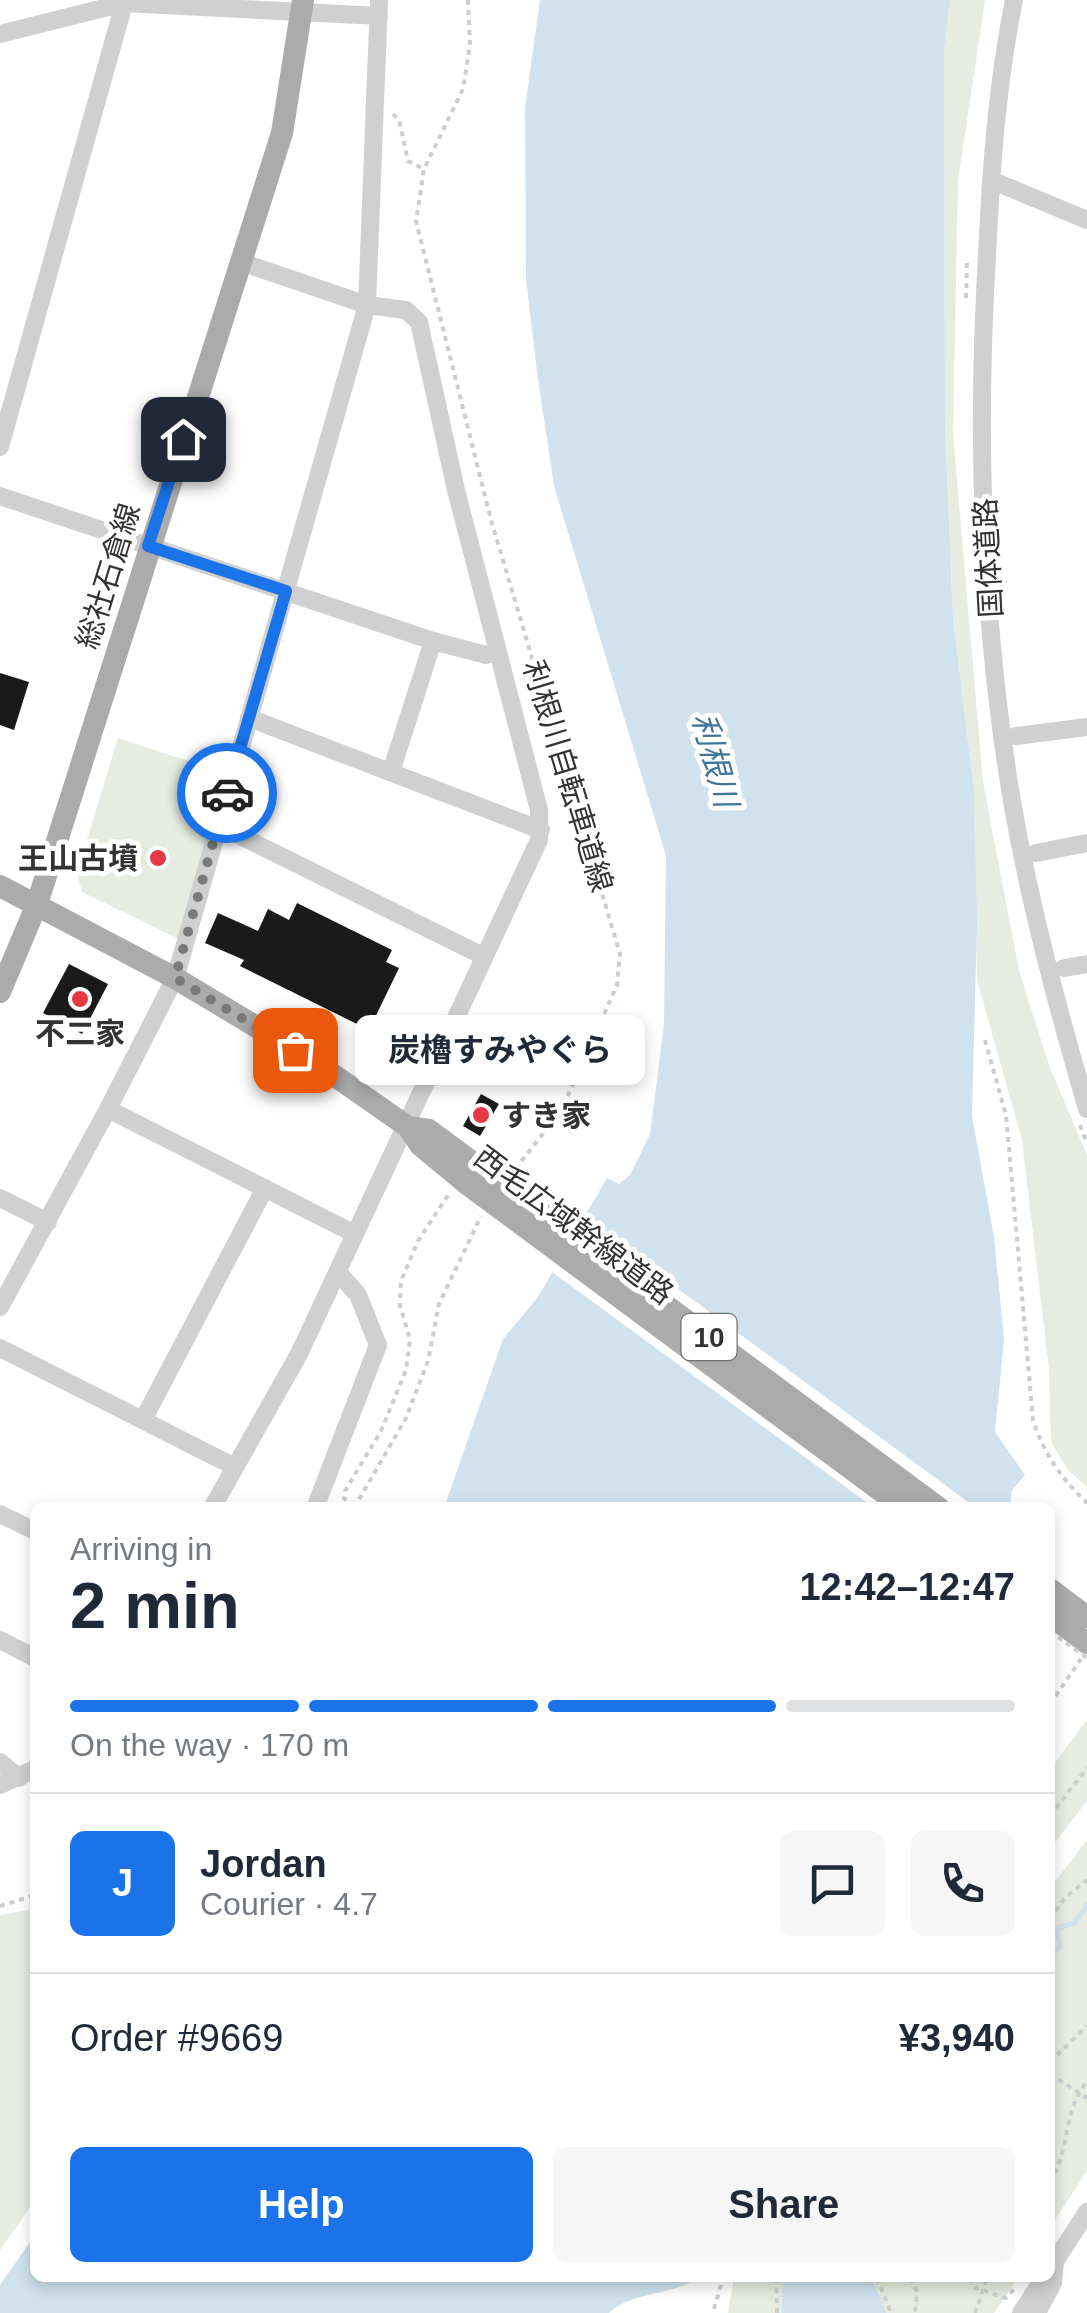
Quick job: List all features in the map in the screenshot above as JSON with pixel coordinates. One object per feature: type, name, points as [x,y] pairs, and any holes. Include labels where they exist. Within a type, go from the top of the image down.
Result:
[{"type":"main road","name":"総社石倉線","points":[[0,992],[37,904],[241,262],[291,98],[302,7]]},
{"type":"main road","name":"西毛広域幹線道路","points":[[0,886],[175,978],[315,1062],[406,1126],[429,1130],[465,1180],[896,1502]]},
{"type":"main road","name":"西毛広域幹線道路","points":[[465,1180],[930,1502]]},
{"type":"main road","points":[[1055,1594],[1087,1617]]},
{"type":"main road","points":[[1055,1619],[1087,1642]]},
{"type":"street","name":"国体道路","points":[[1014,0],[991,180],[979,385],[990,623],[1013,806],[1050,980],[1087,1108]]},
{"type":"street","points":[[0,447],[125,2]]},
{"type":"street","points":[[0,34],[125,2],[379,8],[367,305],[175,978],[0,1307]]},
{"type":"street","points":[[991,180],[1087,220]]},
{"type":"street","points":[[215,1502],[300,1354],[541,830],[419,322],[406,310],[367,305],[241,262]]},
{"type":"street","points":[[0,496],[434,641],[486,655],[497,651]]},
{"type":"street","points":[[391,772],[434,641]]},
{"type":"street","points":[[249,718],[541,830]]},
{"type":"street","points":[[1016,736],[1087,727]]},
{"type":"street","points":[[218,825],[483,956]]},
{"type":"street","points":[[1036,853],[1087,843]]},
{"type":"street","points":[[1064,968],[1087,964]]},
{"type":"street","points":[[108,1109],[353,1233]]},
{"type":"street","points":[[143,1420],[264,1188]]},
{"type":"street","points":[[0,1198],[48,1222]]},
{"type":"street","points":[[316,1502],[378,1345],[358,1295],[338,1272]]},
{"type":"street","points":[[0,1348],[235,1468]]},
{"type":"street","points":[[0,1514],[30,1529]]},
{"type":"street","points":[[0,1640],[30,1655]]},
{"type":"street","points":[[0,1762],[27,1774]]},
{"type":"street","points":[[0,1785],[27,1774]]},
{"type":"street","points":[[1055,2261],[1087,2212]]},
{"type":"street","points":[[1022,2313],[1042,2282]]},
{"type":"street","points":[[1037,2313],[1053,2282]]},
{"type":"path","name":"利根川自転車道線","points":[[468,0],[470,45],[463,90],[424,169],[416,206],[420,240],[491,520],[620,954],[617,985],[561,1111],[510,1175]]},
{"type":"path","points":[[375,110],[390,112],[399,120],[408,161],[424,169]]},
{"type":"path","points":[[985,1040],[1006,1115],[1033,1420],[1041,1446],[1064,1481],[1087,1503]]},
{"type":"path","points":[[349,1502],[344,1495],[381,1431],[409,1360],[401,1281],[418,1240],[465,1180]]},
{"type":"path","points":[[357,1502],[406,1418],[428,1361],[439,1304],[490,1204]]},
{"type":"path","points":[[1055,1634],[1087,1655],[1055,1697]]},
{"type":"path","points":[[1055,1810],[1087,1768]]},
{"type":"path","points":[[1055,1912],[1087,1880]]},
{"type":"path","points":[[0,1906],[30,1897]]},
{"type":"path","points":[[1055,2057],[1087,2026]]},
{"type":"path","points":[[1055,2077],[1087,2098]]},
{"type":"path","points":[[1055,2173],[1064,2156],[1068,2116],[1087,2082]]},
{"type":"path","points":[[714,2309],[722,2282]]},
{"type":"path","points":[[776,2282],[777,2313]]},
{"type":"path","points":[[878,2282],[891,2313]]},
{"type":"path","points":[[913,2282],[917,2292],[915,2313]]},
{"type":"path","points":[[972,2282],[976,2288],[1006,2298],[1013,2287]]},
{"type":"path","points":[[975,2313],[986,2282]]},
{"type":"shaded area","points":[[950,0],[985,0],[958,181],[953,433],[983,782],[1019,971],[1050,1068],[1087,1155],[1087,1487],[1068,1470],[1051,1442],[1049,1370],[1022,1140],[977,980],[974,791],[953,618],[945,424],[944,50]]},
{"type":"shaded area","points":[[118,738],[225,773],[179,939],[82,892],[77,873]]},
{"type":"shaded area","points":[[1087,1720],[1087,1801],[1055,1843],[1055,1762]]},
{"type":"shaded area","points":[[1087,1840],[1087,2171],[1055,2219],[1055,1882]]},
{"type":"shaded area","points":[[30,1910],[30,2207],[0,2250],[0,1915]]},
{"type":"shaded area","points":[[733,2282],[1015,2282],[994,2313],[728,2313]]},
{"type":"water","name":"利根川","points":[[540,0],[950,0],[944,50],[945,424],[953,618],[974,791],[977,923],[972,1116],[994,1237],[1004,1339],[995,1432],[1025,1475],[1012,1490],[1011,1502],[446,1502],[503,1339],[538,1297],[607,1178],[619,1184],[630,1175],[650,1134],[664,1024],[666,856],[554,486],[526,279],[525,108]]},
{"type":"water","points":[[30,2242],[30,2282],[691,2282],[628,2301],[609,2313],[0,2313],[0,2285]]},
{"type":"water","points":[[783,2282],[873,2282],[887,2313],[782,2313]]},
{"type":"pier","points":[[579,1216],[968,1502],[866,1502],[548,1269]]},
{"type":"building","points":[[0,673],[29,682],[14,730],[0,725]]},
{"type":"building","points":[[297,903],[392,950],[386,962],[399,968],[369,1030],[240,966],[244,960],[205,943],[218,913],[258,931],[268,909],[289,920]]},
{"type":"building","points":[[69,964],[108,984],[82,1034],[43,1013]]},
{"type":"building","name":"すき家","points":[[481,1094],[499,1104],[480,1136],[463,1126]]},
{"type":"waterway","points":[[1055,1951],[1060,1947],[1057,1928],[1075,1923],[1087,1905]]},
{"type":"way so far","points":[[227,793],[175,978],[295,1050]]},
{"type":"place","name":"王山古墳","points":[[158,858]]},
{"type":"place","name":"不二家","points":[[80,999]]},
{"type":"place","name":"炭櫓すみやぐら","points":[[295,1050]]},
{"type":"place","name":"すき家","points":[[481,1115]]},
{"type":"route","points":[[183,439],[148,546],[286,591],[227,793]]}]
